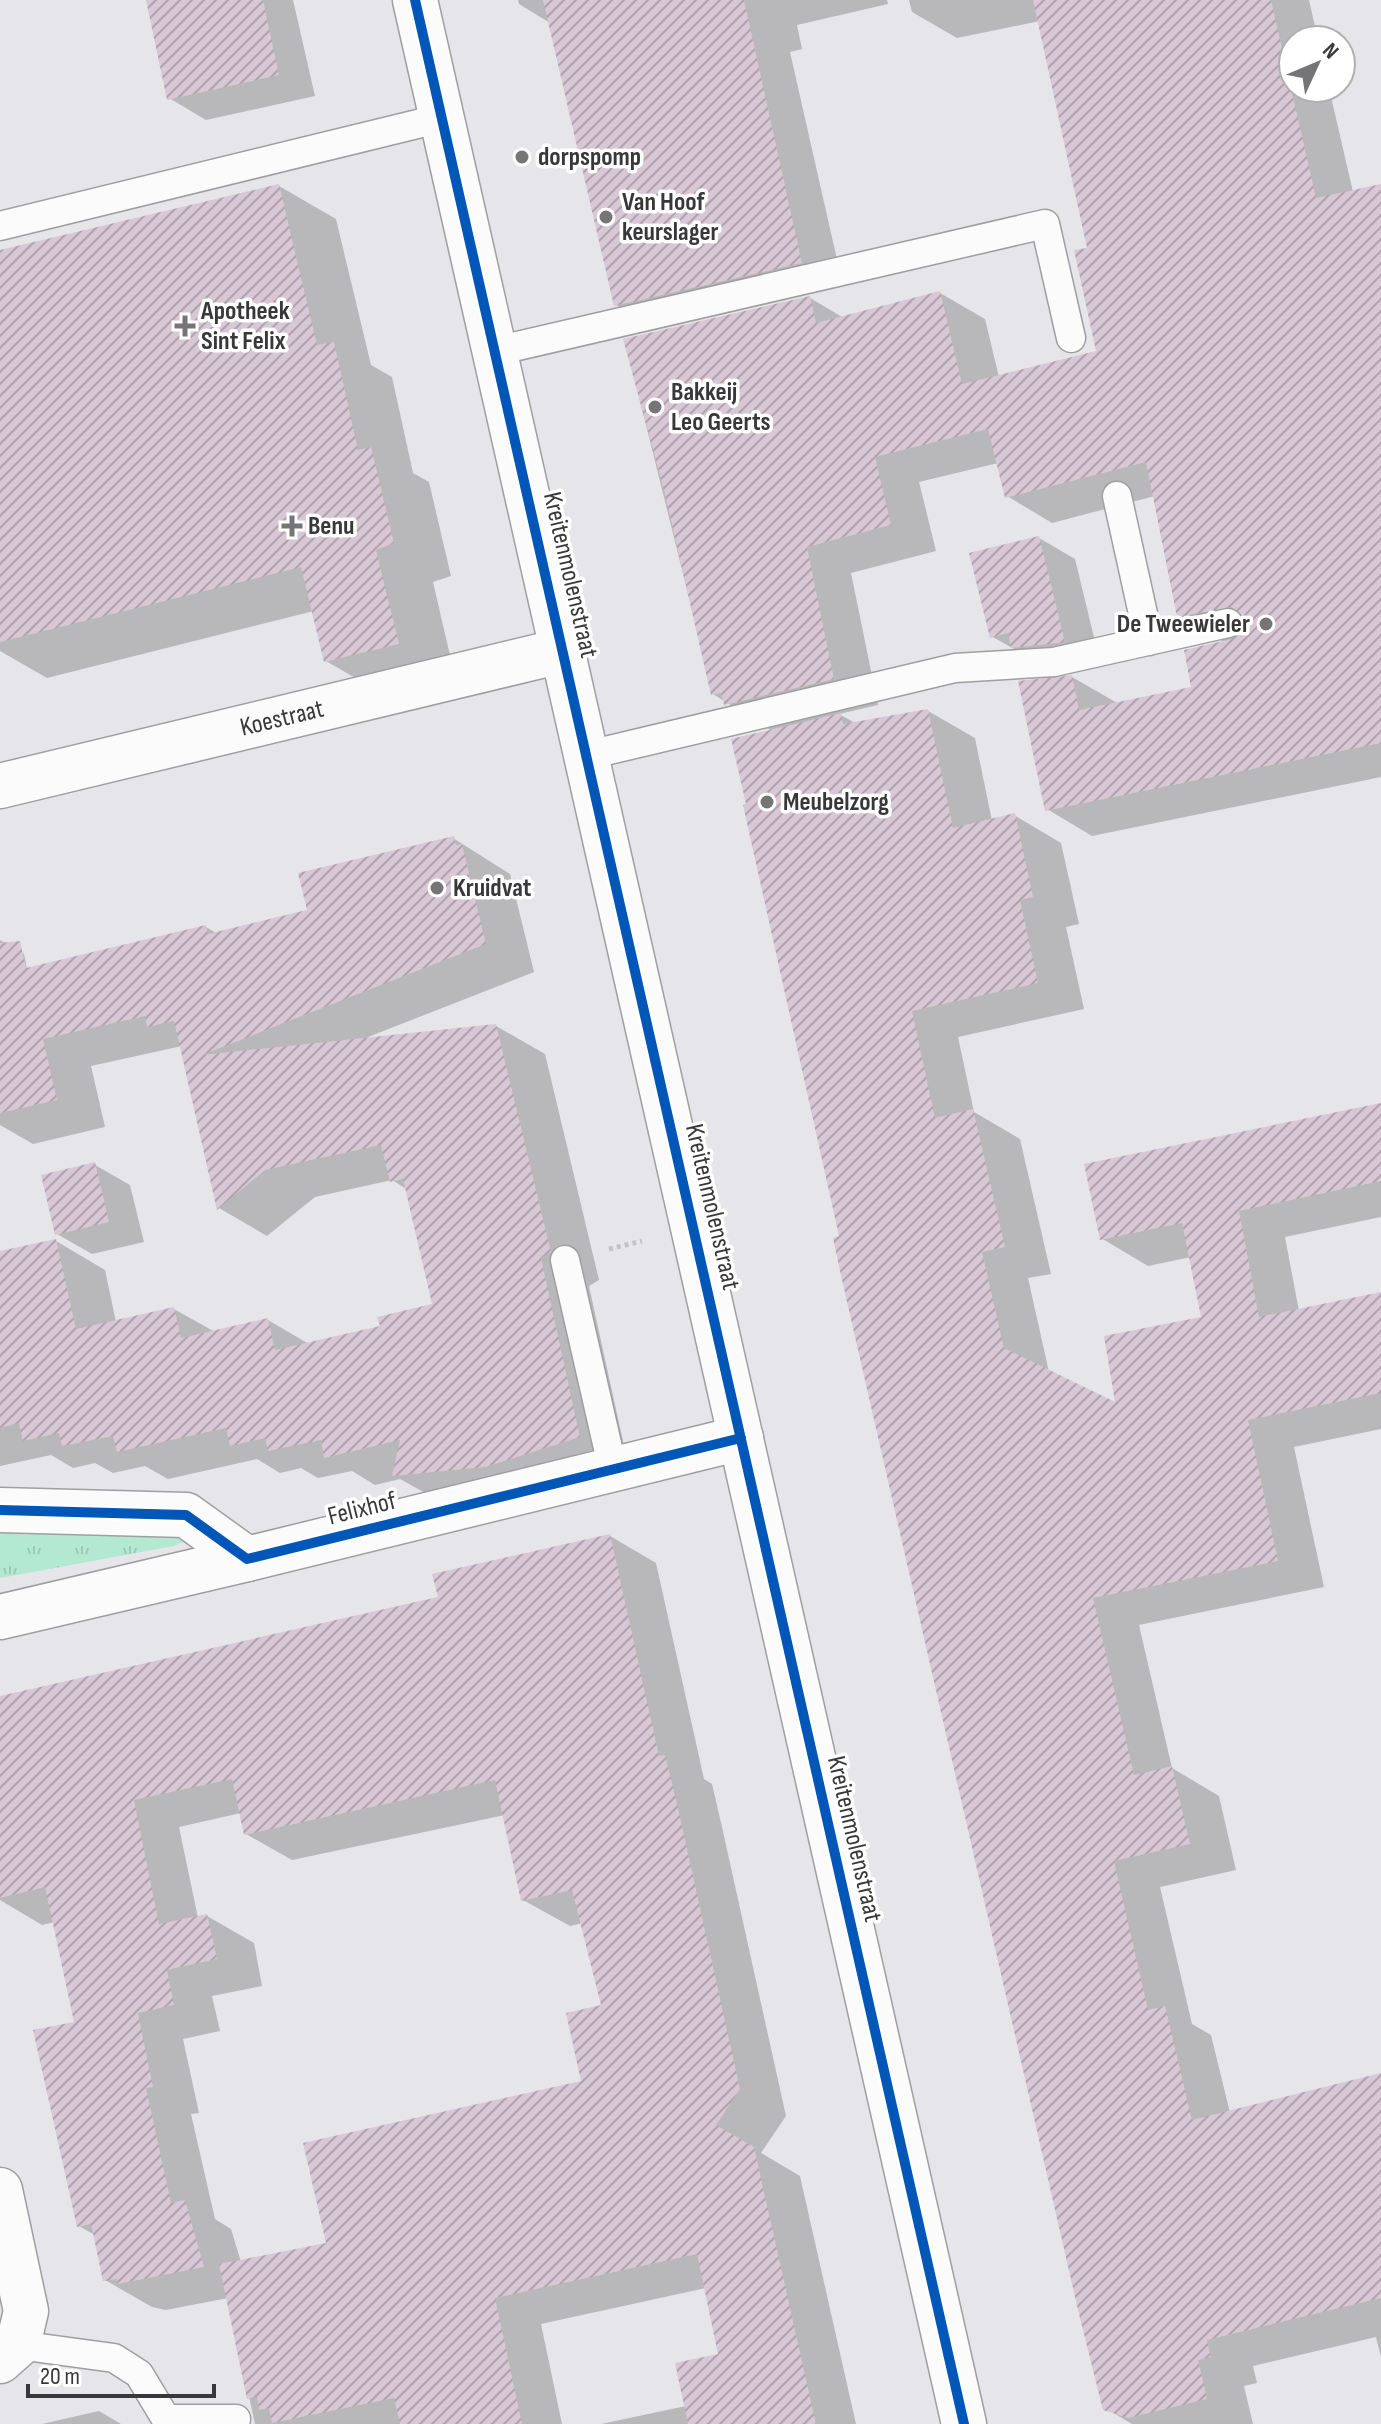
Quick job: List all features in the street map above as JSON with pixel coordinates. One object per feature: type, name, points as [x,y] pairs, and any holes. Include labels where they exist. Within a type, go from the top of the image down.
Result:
[{"type":"street","name":"Kreitenmolenstraat","points":[[415,0],[565,650],[964,2424]]},
{"type":"street","name":"Koestraat","points":[[0,786],[565,650]]},
{"type":"street","name":"Felixhof","points":[[0,1617],[741,1438]]},
{"type":"street","points":[[0,1510],[186,1515],[247,1559]]},
{"type":"street","points":[[0,2190],[26,2311],[9,2353]]},
{"type":"lane","points":[[0,226],[442,118]]},
{"type":"lane","points":[[496,351],[1045,224],[1071,338]]},
{"type":"lane","points":[[1117,496],[1149,641]]},
{"type":"lane","points":[[588,755],[955,668],[1054,662],[1228,623]]},
{"type":"lane","points":[[565,1260],[613,1470]]},
{"type":"lane","points":[[9,2353],[114,2358],[139,2374],[166,2419],[236,2419]]},
{"type":"path","points":[[565,1260],[694,1228]]},
{"type":"green space","points":[[171,1532],[189,1539],[174,1546],[0,1578],[0,1533]]},
{"type":"building","points":[[146,0],[263,0],[279,75],[167,100]]},
{"type":"building","points":[[543,0],[744,0],[802,263],[614,306]]},
{"type":"building","points":[[1033,0],[1271,0],[1277,26],[1277,104],[1295,104],[1316,198],[1381,184],[1381,743],[1045,811],[1018,681],[1072,675],[1079,710],[1191,687],[1184,650],[1232,639],[1244,629],[1245,620],[1232,607],[1177,617],[1146,462],[1005,498],[988,429],[875,457],[891,525],[807,547],[834,679],[724,705],[721,693],[711,695],[665,494],[623,339],[810,296],[816,323],[940,291],[962,384],[1096,351],[1074,250],[1087,248]]},
{"type":"building","points":[[279,184],[317,345],[334,342],[358,450],[371,447],[394,543],[376,550],[399,644],[324,662],[301,567],[0,642],[0,250]]},
{"type":"building","points":[[1039,536],[1065,642],[1011,648],[1008,633],[990,638],[969,553]]},
{"type":"building","points":[[928,709],[953,828],[1015,813],[1033,897],[1020,900],[1038,983],[912,1011],[935,1118],[973,1109],[1005,1247],[982,1252],[1004,1348],[1115,1402],[1104,1336],[1201,1317],[1182,1223],[1100,1240],[1084,1164],[1381,1103],[1381,1181],[1239,1211],[1259,1317],[1381,1292],[1381,1393],[1248,1420],[1278,1561],[1093,1598],[1134,1775],[1172,1766],[1190,1844],[1114,1861],[1148,2010],[1165,2006],[1192,2120],[1381,2073],[1381,2298],[1207,2340],[1211,2357],[1198,2360],[1207,2399],[1128,2418],[1103,2410],[1078,2310],[842,1280],[833,1238],[839,1236],[731,739],[841,713],[843,724]]},
{"type":"building","points":[[454,836],[456,845],[462,844],[486,944],[202,1055],[496,1024],[551,1252],[541,1258],[580,1437],[486,1467],[392,1476],[400,1440],[324,1458],[321,1440],[268,1451],[265,1438],[230,1446],[226,1428],[117,1452],[113,1436],[62,1446],[59,1433],[23,1441],[19,1423],[0,1428],[0,1251],[56,1239],[76,1329],[174,1307],[181,1338],[268,1318],[275,1350],[380,1326],[377,1317],[432,1304],[403,1179],[390,1182],[381,1145],[265,1170],[217,1210],[174,1021],[147,1027],[145,1016],[43,1039],[57,1100],[0,1113],[0,943],[20,941],[26,968],[206,925],[208,934],[307,910],[298,873]]},
{"type":"building","points":[[95,1162],[109,1222],[55,1235],[41,1175]]},
{"type":"building","points":[[610,1534],[659,1756],[665,1755],[676,1799],[740,2089],[716,2125],[754,2147],[816,2424],[688,2424],[675,2363],[718,2354],[697,2254],[495,2298],[522,2424],[400,2424],[394,2398],[272,2423],[269,2408],[259,2410],[257,2397],[247,2399],[219,2264],[326,2243],[303,2143],[581,2081],[566,2013],[601,2005],[572,1890],[521,1901],[495,1780],[244,1835],[232,1779],[134,1800],[159,1924],[207,1914],[217,1959],[167,1970],[174,2005],[138,2013],[153,2087],[146,2088],[171,2203],[185,2200],[204,2267],[118,2284],[117,2279],[103,2281],[91,2224],[77,2227],[33,2030],[74,2022],[45,1887],[0,1898],[0,1696],[438,1597],[432,1574]]},
{"type":"cycle path","points":[[415,0],[964,2424]]},
{"type":"cycle path","points":[[0,1510],[186,1515],[247,1559],[741,1438]]},
{"type":"place","name":"dorpspomp","points":[[522,157]]},
{"type":"place","name":"Van Hoof keurslager","points":[[606,217]]},
{"type":"place","name":"Apotheek Sint Felix","points":[[185,326]]},
{"type":"place","name":"Bakkeij Leo Geerts","points":[[655,407]]},
{"type":"place","name":"Benu","points":[[292,526]]},
{"type":"place","name":"De Tweewieler","points":[[1266,624]]},
{"type":"place","name":"Meubelzorg","points":[[767,802]]},
{"type":"place","name":"Kruidvat","points":[[437,888]]}]
